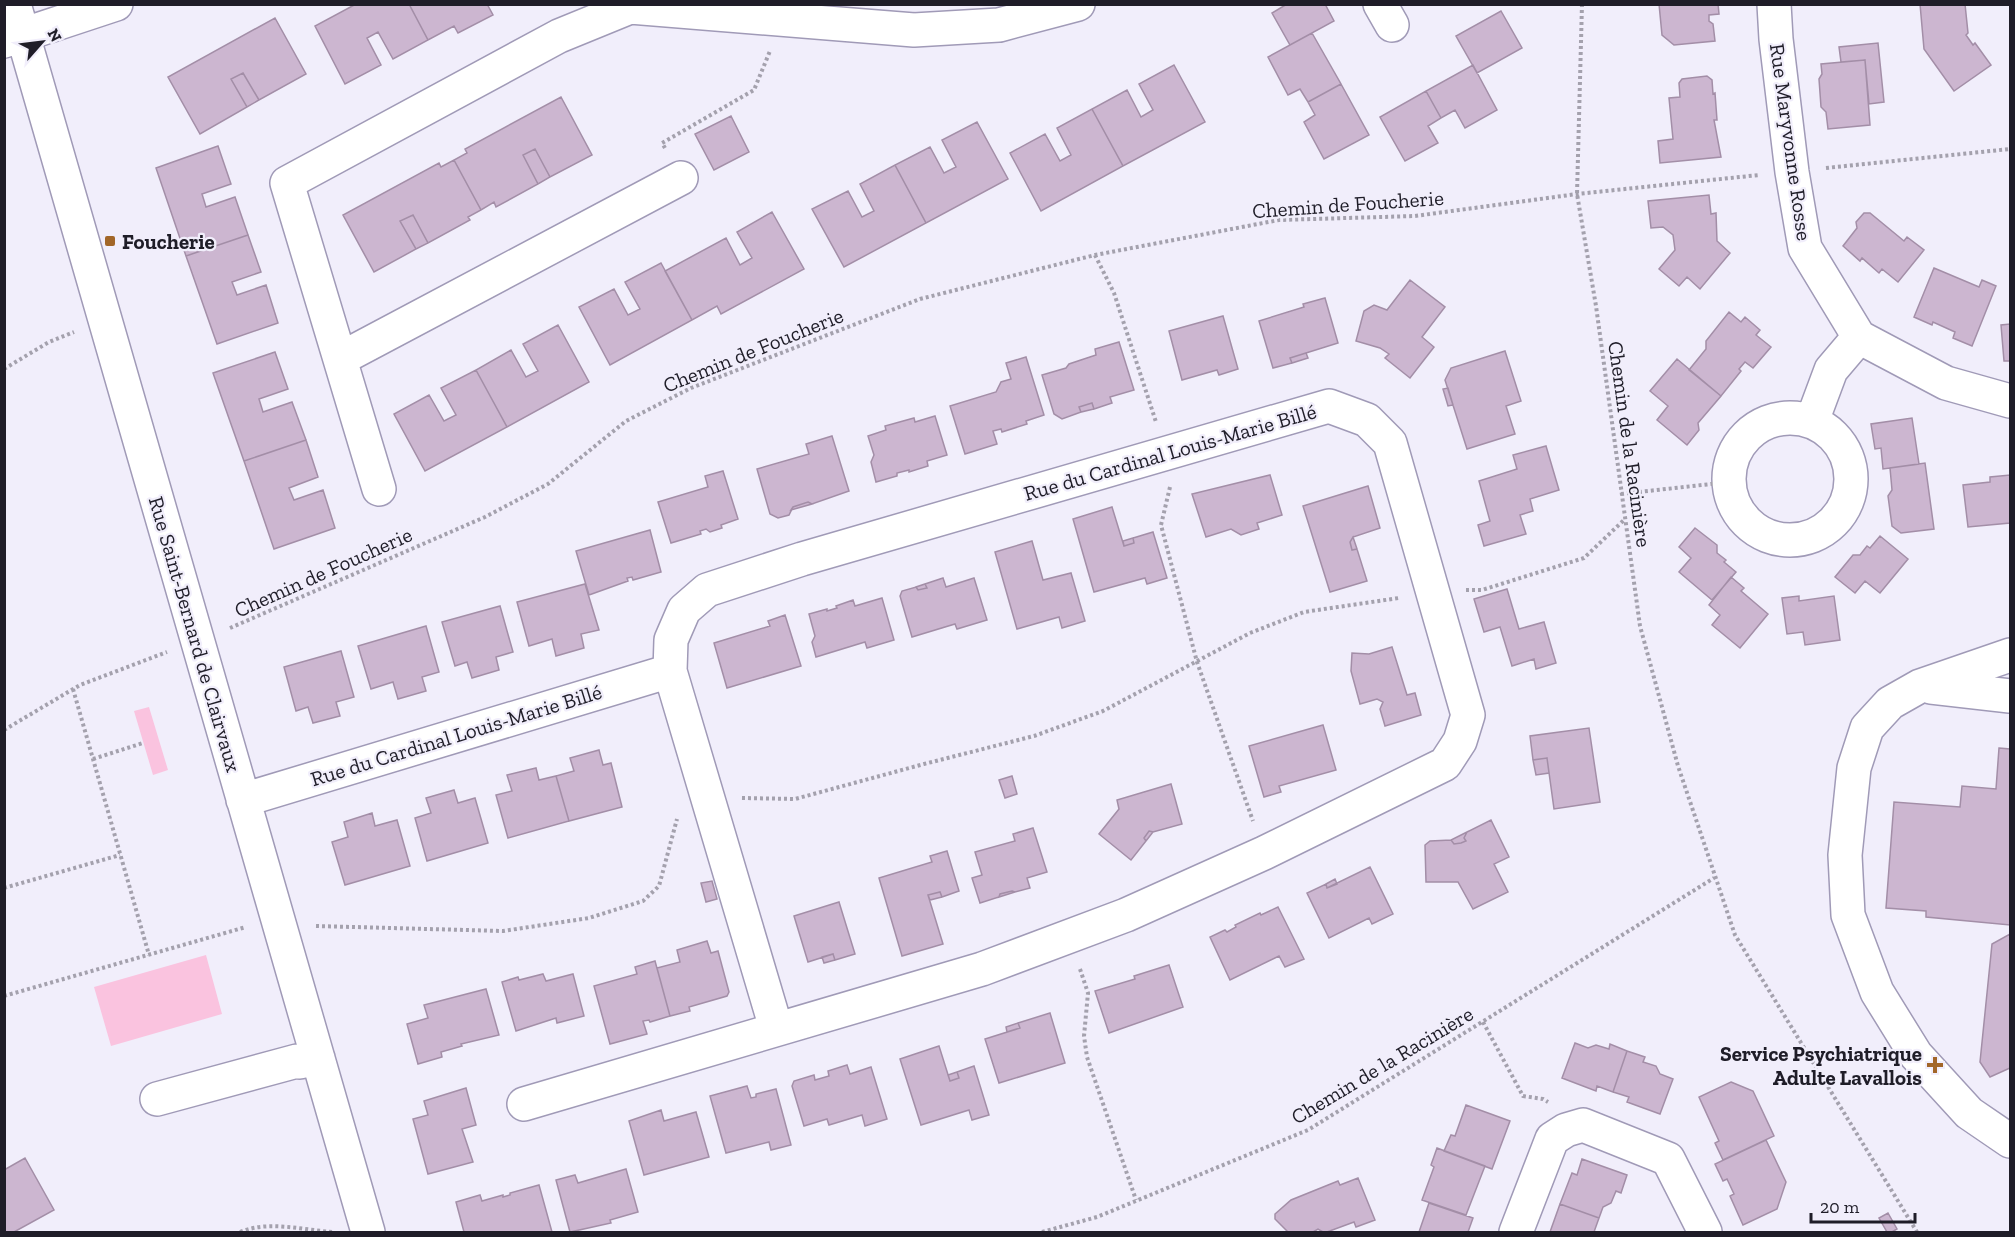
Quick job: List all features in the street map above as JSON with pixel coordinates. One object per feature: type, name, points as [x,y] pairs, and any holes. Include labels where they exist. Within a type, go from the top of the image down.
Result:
[{"type":"street","name":"Rue Saint-Bernard de Clairvaux","points":[[14,4],[14,39],[197,640],[368,1233]]},
{"type":"street","points":[[14,39],[116,4]]},
{"type":"street","points":[[379,489],[287,183],[608,9],[630,7],[914,30],[999,25],[1078,4]]},
{"type":"street","name":"Rue Maryvonne Rosse","points":[[1774,4],[1792,172],[1805,248],[1859,337]]},
{"type":"street","points":[[340,360],[681,178]]},
{"type":"street","points":[[1812,421],[1831,370],[1859,337],[1946,383],[2010,401]]},
{"type":"street","name":"Rue du Cardinal Louis-Marie Billé","points":[[524,1104],[982,969],[1126,915],[1264,853],[1445,764],[1461,741],[1468,715],[1390,443],[1367,420],[1329,406],[802,559],[707,590],[684,610],[671,640],[670,671],[776,1028]]},
{"type":"street","points":[[1791,417],[1812,421],[1829,430],[1842,446],[1850,464],[1852,484],[1847,503],[1836,520],[1821,533],[1802,540],[1782,540],[1763,534],[1747,523],[1735,507],[1729,482],[1729,466],[1737,447],[1751,430],[1770,420],[1791,417]]},
{"type":"street","points":[[2010,655],[1920,686],[1890,704],[1867,728],[1854,768],[1845,855],[1848,915],[1877,992],[1916,1055],[1969,1113],[2010,1141]]},
{"type":"street","name":"Rue du Cardinal Louis-Marie Billé","points":[[243,800],[670,671]]},
{"type":"street","points":[[1920,686],[2010,696]]},
{"type":"street","points":[[157,1099],[297,1061],[318,1058]]},
{"type":"street","points":[[1516,1233],[1552,1139],[1566,1130],[1583,1125],[1668,1159],[1705,1233]]},
{"type":"path","name":"Chemin de la Racinière","points":[[1582,4],[1577,194],[1596,306],[1640,626],[1678,766],[1735,935],[1917,1233]]},
{"type":"path","points":[[681,178],[662,143],[754,90],[782,19]]},
{"type":"path","name":"Chemin de Foucherie","points":[[4,730],[73,689],[241,624],[484,518],[548,484],[626,422],[691,388],[920,299],[1095,255],[1279,220],[1416,216],[1577,194]]},
{"type":"path","points":[[1095,255],[1114,293],[1166,452],[1172,477],[1161,525],[1197,662],[1264,853]]},
{"type":"path","points":[[4,369],[49,342],[76,331]]},
{"type":"path","points":[[1621,494],[1729,482]]},
{"type":"path","points":[[738,797],[795,799],[1034,736],[1103,711],[1250,633],[1304,612],[1368,604],[1432,592],[1482,590],[1584,558],[1625,519]]},
{"type":"path","points":[[73,689],[149,955]]},
{"type":"path","points":[[93,759],[143,743]]},
{"type":"path","points":[[313,926],[503,931],[589,918],[643,901],[659,885],[678,815]]},
{"type":"path","points":[[4,888],[120,855]]},
{"type":"path","name":"Chemin de la Racinière","points":[[1042,1233],[1097,1217],[1308,1130],[1714,878]]},
{"type":"path","points":[[4,996],[247,927]]},
{"type":"path","points":[[1078,961],[1088,993],[1084,1036],[1087,1057],[1136,1200]]},
{"type":"path","points":[[1483,1022],[1523,1095],[1543,1099],[1583,1125]]},
{"type":"path","points":[[240,1233],[258,1226],[278,1226],[334,1233]]},
{"type":"shaded area","points":[[149,707],[168,770],[153,775],[134,711]]},
{"type":"shaded area","points":[[206,955],[222,1014],[111,1046],[94,987]]},
{"type":"building","points":[[356,4],[409,4],[428,40],[393,59],[378,32],[367,38],[381,65],[345,84],[315,26]]},
{"type":"building","points":[[409,4],[487,4],[493,15],[458,33],[454,26],[428,40]]},
{"type":"building","points":[[1287,4],[1325,4],[1334,21],[1290,45],[1272,13]]},
{"type":"building","points":[[1659,4],[1718,4],[1719,14],[1709,15],[1709,21],[1713,24],[1715,41],[1674,45],[1662,35]]},
{"type":"building","points":[[1920,4],[1965,4],[1968,33],[1966,35],[1991,65],[1954,91],[1924,49]]},
{"type":"building","points":[[1501,11],[1522,48],[1477,73],[1456,36]]},
{"type":"building","points":[[275,18],[306,74],[259,100],[243,73],[231,79],[247,107],[200,134],[168,77]]},
{"type":"building","points":[[1312,33],[1341,84],[1308,102],[1300,89],[1288,95],[1268,57]]},
{"type":"building","points":[[1878,43],[1884,102],[1869,104],[1865,60],[1841,62],[1839,47]]},
{"type":"building","points":[[1865,60],[1870,125],[1828,129],[1826,112],[1821,107],[1819,79],[1822,74],[1821,64]]},
{"type":"building","points":[[1174,65],[1205,122],[1123,166],[1092,109],[1127,90],[1141,117],[1153,110],[1139,84]]},
{"type":"building","points":[[1473,65],[1497,110],[1465,128],[1455,110],[1441,118],[1426,91]]},
{"type":"building","points":[[243,73],[259,100],[247,107],[231,79]]},
{"type":"building","points":[[1707,76],[1712,80],[1713,94],[1715,93],[1717,120],[1714,120],[1721,157],[1660,163],[1658,141],[1673,139],[1669,98],[1680,97],[1679,83],[1682,79]]},
{"type":"building","points":[[1341,84],[1369,135],[1324,159],[1304,122],[1315,115],[1308,102]]},
{"type":"building","points":[[1426,91],[1441,118],[1428,126],[1438,143],[1405,161],[1380,117]]},
{"type":"building","points":[[561,97],[592,155],[550,177],[535,149],[523,155],[538,184],[496,207],[494,202],[481,210],[454,160],[467,153],[465,149]]},
{"type":"building","points":[[1092,109],[1123,166],[1041,211],[1010,153],[1045,134],[1060,161],[1071,155],[1057,128]]},
{"type":"building","points":[[731,116],[749,152],[714,170],[695,134]]},
{"type":"building","points":[[977,122],[1008,179],[926,223],[895,165],[930,147],[944,173],[956,167],[942,140]]},
{"type":"building","points":[[218,146],[231,184],[202,194],[206,207],[235,197],[248,235],[186,256],[156,168]]},
{"type":"building","points":[[535,149],[550,177],[538,184],[523,155]]},
{"type":"building","points":[[454,160],[481,210],[468,217],[470,220],[428,243],[413,215],[400,221],[416,249],[374,272],[343,215],[439,163],[441,167]]},
{"type":"building","points":[[895,165],[926,223],[844,267],[812,209],[848,191],[862,217],[874,211],[860,184]]},
{"type":"building","points":[[1709,195],[1711,214],[1716,213],[1717,241],[1730,253],[1700,289],[1687,277],[1679,286],[1659,269],[1675,250],[1673,235],[1663,227],[1651,228],[1648,201]]},
{"type":"building","points":[[772,212],[804,269],[721,314],[717,306],[692,320],[665,271],[726,238],[740,265],[752,258],[737,232]]},
{"type":"building","points":[[1864,213],[1870,213],[1904,241],[1907,237],[1924,250],[1898,282],[1882,269],[1879,273],[1862,258],[1860,261],[1843,246],[1857,228],[1856,222]]},
{"type":"building","points":[[413,215],[428,243],[416,249],[400,221]]},
{"type":"building","points":[[248,235],[261,272],[232,282],[237,295],[266,285],[278,323],[217,344],[186,256]]},
{"type":"building","points":[[661,263],[692,320],[610,365],[579,307],[614,289],[628,315],[640,309],[625,282]]},
{"type":"building","points":[[1934,268],[1979,287],[1982,280],[1996,286],[1972,346],[1953,338],[1955,332],[1933,322],[1932,325],[1914,317]]},
{"type":"building","points":[[1410,280],[1445,307],[1422,337],[1434,347],[1410,378],[1385,358],[1389,354],[1380,348],[1356,341],[1364,311],[1374,305],[1387,310]]},
{"type":"building","points":[[1325,298],[1338,343],[1290,358],[1292,363],[1273,368],[1259,321]]},
{"type":"building","points":[[1729,312],[1741,322],[1745,317],[1760,330],[1756,335],[1771,347],[1753,368],[1745,362],[1739,369],[1741,371],[1721,396],[1689,370],[1706,349],[1706,341]]},
{"type":"building","points":[[1223,316],[1238,369],[1219,375],[1217,370],[1182,380],[1169,331]]},
{"type":"building","points":[[2010,324],[2010,361],[2004,361],[2001,325]]},
{"type":"building","points":[[558,325],[589,382],[507,427],[476,370],[511,350],[526,377],[538,371],[523,344]]},
{"type":"building","points":[[1119,342],[1134,390],[1110,397],[1112,403],[1094,409],[1092,403],[1079,407],[1081,412],[1062,419],[1054,414],[1042,375],[1096,355],[1095,349]]},
{"type":"building","points":[[1505,351],[1521,401],[1506,406],[1515,434],[1467,449],[1445,380],[1451,368]]},
{"type":"building","points":[[275,352],[288,389],[259,399],[263,412],[292,402],[306,440],[244,461],[213,373]]},
{"type":"building","points":[[1306,353],[1308,358],[1292,363],[1290,358]]},
{"type":"building","points":[[1026,357],[1044,415],[1026,421],[1027,424],[1002,432],[1001,429],[993,431],[997,444],[965,454],[950,406],[996,392],[1001,382],[1011,379],[1006,363]]},
{"type":"building","points":[[1677,359],[1721,396],[1698,423],[1699,430],[1687,445],[1657,420],[1668,406],[1650,391]]},
{"type":"building","points":[[476,370],[507,427],[425,471],[394,414],[429,395],[444,421],[456,415],[441,388]]},
{"type":"building","points":[[1448,388],[1453,405],[1448,406],[1443,389]]},
{"type":"building","points":[[1092,403],[1094,409],[1081,412],[1079,407]]},
{"type":"building","points":[[935,416],[947,455],[927,461],[928,466],[897,473],[897,476],[876,482],[871,462],[874,455],[868,436],[886,430],[885,426],[914,418],[915,422]]},
{"type":"building","points":[[1912,418],[1919,464],[1883,469],[1881,448],[1875,449],[1871,424]]},
{"type":"building","points":[[832,436],[849,491],[812,504],[808,502],[793,507],[789,515],[778,518],[770,514],[757,469],[809,454],[806,444]]},
{"type":"building","points":[[306,440],[318,477],[289,488],[294,500],[323,490],[335,528],[274,549],[244,461]]},
{"type":"building","points":[[1546,446],[1559,490],[1530,499],[1533,511],[1520,515],[1526,534],[1484,546],[1478,525],[1490,521],[1479,481],[1517,469],[1513,455]]},
{"type":"building","points":[[1925,463],[1934,529],[1901,533],[1892,526],[1888,496],[1892,490],[1890,468]]},
{"type":"building","points":[[723,471],[738,519],[721,525],[722,528],[710,532],[706,529],[700,531],[701,534],[671,543],[658,502],[708,487],[705,476]]},
{"type":"building","points":[[1270,475],[1282,515],[1257,523],[1259,529],[1241,535],[1231,529],[1206,537],[1192,494]]},
{"type":"building","points":[[2010,475],[2010,523],[1968,527],[1963,485],[1990,482],[1990,477]]},
{"type":"building","points":[[1368,486],[1380,528],[1353,537],[1350,542],[1352,550],[1357,549],[1367,581],[1330,592],[1303,506]]},
{"type":"building","points":[[808,502],[812,504],[791,510],[793,507]]},
{"type":"building","points":[[1112,507],[1124,546],[1134,543],[1133,538],[1153,532],[1167,578],[1147,584],[1145,578],[1094,592],[1073,519]]},
{"type":"building","points":[[1695,528],[1717,545],[1717,553],[1736,572],[1712,600],[1679,572],[1691,558],[1679,547]]},
{"type":"building","points":[[650,530],[661,572],[633,580],[632,577],[627,578],[628,581],[589,595],[576,551]]},
{"type":"building","points":[[1880,536],[1908,559],[1880,593],[1865,581],[1855,593],[1835,577],[1853,555],[1860,555],[1867,546],[1870,548]]},
{"type":"building","points":[[1353,537],[1357,549],[1352,550],[1350,542]]},
{"type":"building","points":[[1133,538],[1134,543],[1124,546],[1123,541]]},
{"type":"building","points":[[1032,541],[1043,580],[1071,573],[1085,621],[1062,628],[1059,617],[1017,629],[995,552]]},
{"type":"building","points":[[1731,577],[1744,588],[1741,591],[1768,614],[1740,648],[1712,625],[1720,615],[1709,605]]},
{"type":"building","points":[[943,578],[946,587],[974,578],[987,620],[957,629],[955,624],[912,637],[900,596],[902,591],[916,587],[918,590],[927,588],[925,584]]},
{"type":"building","points":[[585,584],[599,630],[581,634],[584,648],[556,656],[552,639],[529,646],[517,602]]},
{"type":"building","points":[[925,584],[927,588],[918,590],[916,587]]},
{"type":"building","points":[[1507,589],[1519,629],[1544,622],[1556,663],[1536,669],[1534,659],[1512,666],[1500,627],[1484,632],[1474,599]]},
{"type":"building","points":[[1799,596],[1799,601],[1834,596],[1840,640],[1805,645],[1803,632],[1787,634],[1782,598]]},
{"type":"building","points":[[882,598],[894,640],[867,648],[865,642],[816,657],[812,642],[815,636],[809,614],[837,608],[836,606],[853,600],[855,606]]},
{"type":"building","points":[[500,606],[513,652],[496,657],[499,670],[472,678],[467,662],[455,666],[442,622]]},
{"type":"building","points":[[785,615],[801,666],[727,688],[714,643],[770,626],[768,621]]},
{"type":"building","points":[[426,626],[439,672],[422,677],[426,691],[398,699],[393,682],[371,689],[358,646]]},
{"type":"building","points":[[1392,647],[1407,695],[1415,693],[1421,715],[1385,726],[1380,709],[1383,702],[1377,699],[1360,704],[1351,671],[1352,653],[1369,654]]},
{"type":"building","points":[[341,651],[354,697],[336,702],[340,716],[313,723],[308,707],[296,711],[284,667]]},
{"type":"building","points":[[1323,725],[1336,770],[1279,786],[1281,792],[1264,797],[1249,746]]},
{"type":"building","points":[[1589,728],[1600,802],[1554,809],[1547,758],[1533,760],[1530,736]]},
{"type":"building","points":[[1999,748],[2010,749],[2010,925],[1926,917],[1926,911],[1886,908],[1894,802],[1960,807],[1962,786],[1996,789]]},
{"type":"building","points":[[599,750],[603,765],[611,763],[622,807],[569,821],[556,776],[574,771],[570,758]]},
{"type":"building","points":[[1547,758],[1549,773],[1536,775],[1533,760]]},
{"type":"building","points":[[536,768],[539,780],[556,776],[569,821],[508,838],[496,795],[512,791],[507,775]]},
{"type":"building","points":[[1012,776],[1017,794],[1005,798],[999,780]]},
{"type":"building","points":[[1171,784],[1182,824],[1153,832],[1149,831],[1144,838],[1146,841],[1131,860],[1099,834],[1119,809],[1117,800]]},
{"type":"building","points":[[454,790],[458,803],[475,798],[488,843],[427,861],[415,818],[431,813],[426,798]]},
{"type":"building","points":[[372,813],[375,826],[397,820],[410,866],[345,885],[332,842],[348,837],[344,822]]},
{"type":"building","points":[[1491,820],[1509,857],[1494,864],[1508,892],[1473,909],[1458,882],[1426,882],[1425,845],[1430,841],[1451,840],[1454,844],[1461,843],[1466,841],[1464,838],[1467,832]]},
{"type":"building","points":[[1033,828],[1047,872],[1027,878],[1030,888],[1000,894],[999,897],[980,903],[972,878],[982,875],[975,852],[1015,841],[1013,834]]},
{"type":"building","points":[[1149,831],[1153,832],[1146,841],[1144,838]]},
{"type":"building","points":[[1467,832],[1464,838],[1466,841],[1454,844],[1451,840]]},
{"type":"building","points":[[947,851],[959,891],[942,897],[940,892],[928,895],[943,944],[902,956],[879,878],[932,862],[930,856]]},
{"type":"building","points":[[1370,867],[1393,914],[1372,924],[1369,918],[1329,938],[1307,893],[1326,884],[1327,888]]},
{"type":"building","points":[[1335,879],[1337,884],[1327,888],[1326,884]]},
{"type":"building","points":[[712,881],[717,899],[706,902],[701,883]]},
{"type":"building","points":[[940,892],[942,897],[930,900],[928,895]]},
{"type":"building","points":[[1015,892],[999,897],[1000,894]]},
{"type":"building","points":[[839,902],[855,954],[835,960],[833,954],[808,962],[794,916]]},
{"type":"building","points":[[1278,907],[1304,959],[1285,967],[1279,956],[1230,980],[1210,937],[1225,930],[1227,932],[1236,927],[1235,925]]},
{"type":"building","points":[[2010,934],[2010,1068],[1990,1077],[1980,1062],[1992,944]]},
{"type":"building","points":[[707,941],[711,953],[718,951],[729,992],[727,996],[689,1007],[690,1011],[670,1016],[657,968],[680,962],[677,950]]},
{"type":"building","points":[[833,954],[835,960],[824,963],[822,957]]},
{"type":"building","points":[[655,961],[670,1016],[650,1022],[649,1020],[643,1021],[647,1034],[610,1044],[594,986],[637,974],[635,967]]},
{"type":"building","points":[[1169,965],[1183,1007],[1109,1033],[1095,991],[1135,979],[1134,976]]},
{"type":"building","points":[[543,974],[546,981],[573,974],[584,1016],[557,1023],[556,1018],[516,1031],[502,982],[518,977],[519,980]]},
{"type":"building","points":[[486,989],[499,1035],[461,1044],[462,1046],[441,1052],[442,1057],[418,1064],[407,1024],[428,1018],[424,1005]]},
{"type":"building","points":[[1050,1013],[1065,1063],[999,1083],[985,1039],[1020,1028],[1018,1023]]},
{"type":"building","points":[[1018,1023],[1020,1028],[1007,1032],[1006,1027]]},
{"type":"building","points":[[1575,1043],[1588,1048],[1596,1045],[1609,1049],[1610,1044],[1627,1051],[1613,1092],[1597,1086],[1596,1091],[1562,1078]]},
{"type":"building","points":[[939,1046],[950,1081],[959,1078],[957,1072],[974,1066],[989,1115],[972,1120],[969,1110],[921,1125],[900,1059]]},
{"type":"building","points":[[1627,1051],[1645,1057],[1643,1062],[1656,1066],[1660,1074],[1673,1079],[1660,1114],[1627,1102],[1629,1097],[1613,1092]]},
{"type":"building","points":[[847,1065],[850,1074],[871,1067],[887,1119],[865,1126],[862,1115],[829,1125],[827,1119],[804,1126],[792,1086],[794,1081],[814,1075],[815,1080],[829,1076],[828,1071]]},
{"type":"building","points":[[957,1072],[959,1078],[950,1081],[948,1075]]},
{"type":"building","points":[[1731,1082],[1753,1091],[1774,1136],[1723,1160],[1715,1143],[1719,1141],[1699,1097]]},
{"type":"building","points":[[747,1086],[751,1098],[756,1097],[756,1094],[776,1089],[791,1145],[771,1150],[769,1142],[726,1153],[710,1096]]},
{"type":"building","points":[[466,1088],[476,1125],[462,1129],[473,1162],[428,1174],[413,1119],[428,1115],[424,1101]]},
{"type":"building","points":[[1466,1105],[1510,1121],[1492,1169],[1444,1151],[1451,1135],[1455,1136]]},
{"type":"building","points":[[661,1110],[664,1121],[696,1112],[709,1157],[644,1175],[629,1121]]},
{"type":"building","points":[[1766,1140],[1786,1182],[1777,1209],[1743,1225],[1730,1196],[1734,1194],[1727,1179],[1723,1181],[1715,1164]]},
{"type":"building","points":[[1437,1148],[1485,1166],[1466,1215],[1422,1200],[1434,1167],[1431,1165]]},
{"type":"building","points":[[25,1158],[54,1210],[14,1232],[4,1232],[4,1170]]},
{"type":"building","points":[[1582,1159],[1627,1175],[1621,1193],[1616,1191],[1611,1203],[1603,1207],[1599,1218],[1560,1204],[1572,1173],[1577,1175]]},
{"type":"building","points":[[626,1169],[638,1212],[610,1220],[611,1223],[570,1232],[556,1180],[575,1175],[578,1183]]},
{"type":"building","points":[[1358,1178],[1375,1220],[1356,1227],[1354,1222],[1327,1232],[1318,1229],[1313,1232],[1288,1232],[1275,1219],[1275,1214],[1291,1200],[1338,1181],[1340,1185]]},
{"type":"building","points":[[539,1185],[552,1232],[464,1232],[456,1202],[480,1195],[482,1201],[503,1195],[503,1197]]},
{"type":"building","points":[[1429,1203],[1473,1218],[1468,1232],[1419,1232]]},
{"type":"building","points":[[1560,1204],[1599,1218],[1594,1232],[1550,1232]]},
{"type":"building","points":[[1888,1213],[1897,1229],[1892,1232],[1887,1232],[1879,1218]]},
{"type":"place","name":"Foucherie","points":[[110,241]]},
{"type":"place","name":"Service Psychiatrique Adulte Lavallois","points":[[1935,1065]]}]
